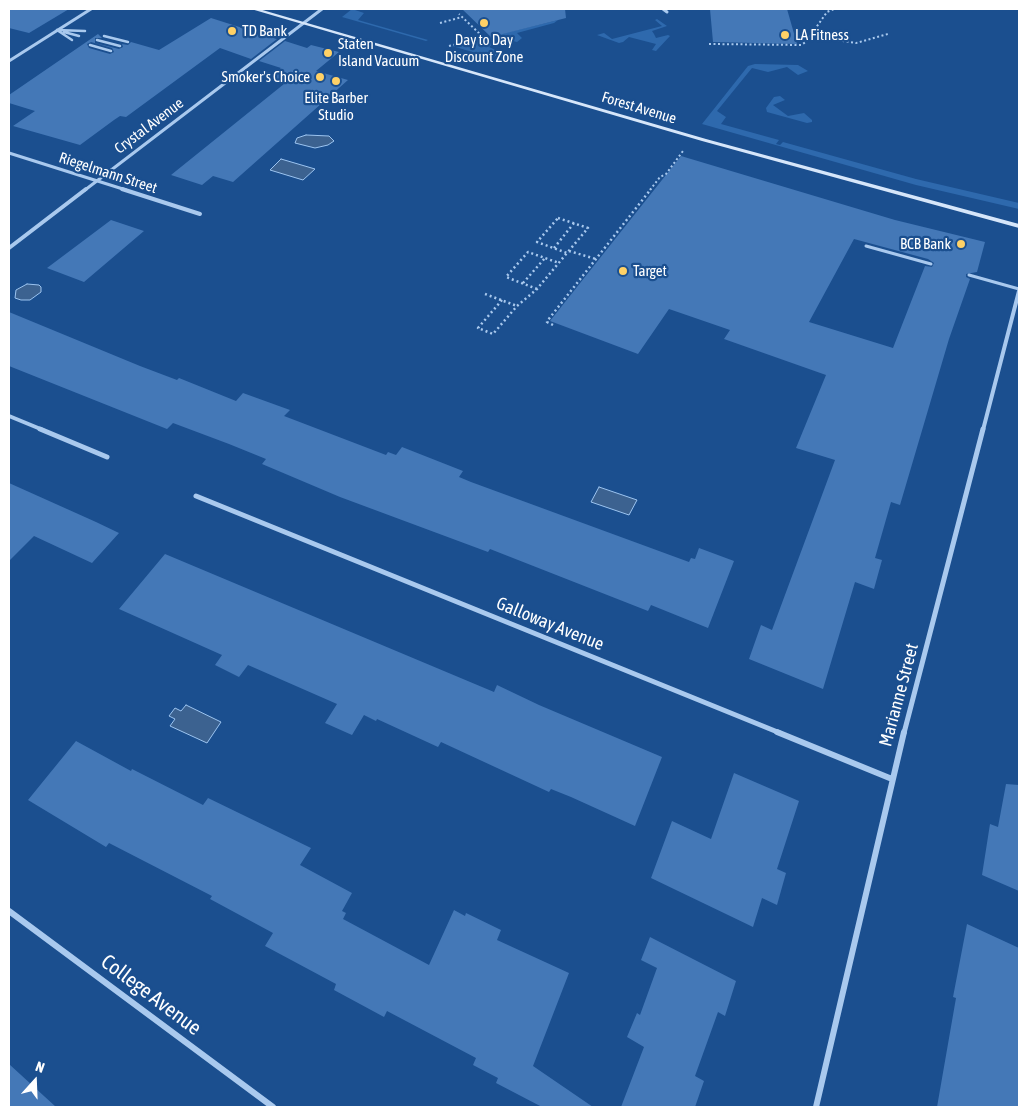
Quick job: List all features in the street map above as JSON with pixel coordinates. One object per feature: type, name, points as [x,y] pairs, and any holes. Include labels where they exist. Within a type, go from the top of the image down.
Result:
[{"type":"main road","name":"Forest Avenue","points":[[254,9],[723,146],[1019,226]]},
{"type":"street","points":[[9,61],[91,9]]},
{"type":"street","name":"Crystal Avenue","points":[[9,248],[95,180],[322,9]]},
{"type":"street","points":[[663,9],[667,12]]},
{"type":"street","name":"Riegelmann Street","points":[[9,153],[200,214]]},
{"type":"street","name":"Marianne Street","points":[[816,1107],[892,778],[1019,290]]},
{"type":"street","points":[[9,416],[107,457]]},
{"type":"street","name":"Galloway Avenue","points":[[196,496],[892,778]]},
{"type":"street","name":"College Avenue","points":[[9,911],[273,1107]]},
{"type":"lane","points":[[57,30],[85,31]]},
{"type":"lane","points":[[57,30],[78,36]]},
{"type":"lane","points":[[57,30],[72,40]]},
{"type":"lane","points":[[104,36],[128,42]]},
{"type":"lane","points":[[97,40],[120,46]]},
{"type":"lane","points":[[90,45],[111,51]]},
{"type":"lane","points":[[866,246],[931,264]]},
{"type":"lane","points":[[969,275],[1019,290]]},
{"type":"path","points":[[709,44],[799,46],[805,44],[827,12],[834,9]]},
{"type":"path","points":[[448,47],[483,37],[459,14]]},
{"type":"path","points":[[440,23],[463,17]]},
{"type":"path","points":[[811,36],[856,43],[888,34]]},
{"type":"path","points":[[553,325],[547,322],[548,320],[684,150]]},
{"type":"path","points":[[502,300],[478,328],[493,334],[517,306],[537,289],[559,263],[568,252],[588,228],[558,218],[537,242],[554,248],[568,252],[596,259]]},
{"type":"path","points":[[554,248],[574,224]]},
{"type":"path","points":[[537,289],[506,277],[528,252],[559,263]]},
{"type":"path","points":[[523,283],[545,258]]},
{"type":"path","points":[[485,294],[517,306]]},
{"type":"shaded area","points":[[352,9],[364,13],[358,20],[428,40],[342,17]]},
{"type":"shaded area","points":[[657,19],[667,26],[652,31],[656,38],[670,36],[656,51],[652,50],[656,44],[629,37],[619,43],[597,35],[604,33],[612,39],[662,26],[655,20]]},
{"type":"shaded area","points":[[558,20],[554,23],[517,33],[522,38],[517,42],[501,38],[489,47],[500,52],[493,58],[452,46]]},
{"type":"shaded area","points":[[755,64],[798,65],[808,71],[798,75],[787,67],[768,72],[752,68],[717,111],[726,117],[721,124],[779,140],[776,144],[780,145],[783,142],[916,179],[1019,203],[1019,209],[916,185],[702,124],[748,66]]},
{"type":"shaded area","points":[[780,96],[785,100],[773,105],[788,116],[804,113],[812,122],[807,123],[767,112],[766,108],[774,97]]},
{"type":"shaded area","points":[[306,135],[329,136],[334,141],[328,145],[315,148],[295,143],[297,138]]},
{"type":"shaded area","points":[[281,159],[315,169],[303,180],[270,170]]},
{"type":"shaded area","points":[[27,284],[39,285],[41,292],[30,300],[15,298],[16,290]]},
{"type":"shaded area","points":[[599,487],[637,500],[629,515],[591,502]]},
{"type":"shaded area","points":[[186,705],[221,722],[207,743],[170,726],[175,719],[169,716],[175,708],[181,711]]},
{"type":"building","points":[[9,9],[69,9],[29,33],[9,28]]},
{"type":"building","points":[[462,9],[565,9],[566,18],[491,37]]},
{"type":"building","points":[[710,9],[787,9],[797,44],[713,42]]},
{"type":"building","points":[[211,18],[277,39],[251,59],[220,48],[126,117],[120,116],[80,145],[13,126],[35,111],[9,103],[9,95],[98,34],[102,38],[95,38],[95,43],[119,49],[123,47],[122,44],[128,45],[131,42],[159,50]],"holes":[[[91,42],[112,48],[114,52],[110,54],[89,48],[87,44]]]},
{"type":"building","points":[[285,41],[307,48],[311,45],[339,52],[316,71],[348,80],[233,182],[213,176],[202,185],[171,175],[284,84],[268,79],[281,68],[259,61]]},
{"type":"building","points":[[681,156],[895,220],[985,242],[977,272],[966,274],[966,277],[970,279],[949,339],[900,505],[891,502],[875,558],[882,560],[874,589],[855,582],[823,689],[749,659],[761,625],[772,630],[835,460],[796,448],[826,375],[724,339],[730,330],[669,309],[638,354],[550,321]],"holes":[[[854,239],[928,259],[934,263],[932,267],[925,266],[893,348],[809,322]]]},
{"type":"building","points":[[111,220],[144,231],[84,282],[47,268]]},
{"type":"building","points":[[9,312],[140,366],[177,380],[179,378],[236,401],[243,393],[290,410],[284,416],[386,455],[388,452],[396,455],[402,447],[463,471],[459,477],[471,482],[689,562],[691,558],[695,559],[699,548],[734,561],[708,628],[651,605],[648,611],[490,549],[488,552],[340,497],[262,464],[266,459],[229,444],[173,423],[167,429],[9,366]]},
{"type":"building","points":[[9,483],[119,533],[92,563],[34,536],[9,561]]},
{"type":"building","points":[[165,554],[494,692],[497,685],[539,705],[662,757],[635,826],[551,789],[549,792],[441,742],[438,747],[377,719],[376,721],[364,715],[352,735],[325,723],[337,704],[248,665],[239,677],[215,665],[222,655],[119,609]]},
{"type":"building","points":[[76,741],[131,771],[132,769],[203,805],[208,798],[311,848],[300,865],[352,893],[342,911],[346,913],[343,919],[429,965],[454,910],[465,916],[466,913],[501,930],[497,940],[569,973],[533,1066],[593,1107],[542,1107],[496,1083],[498,1078],[473,1065],[476,1058],[387,1011],[384,1017],[334,990],[336,984],[265,946],[273,933],[210,899],[212,896],[109,843],[106,847],[28,800]]},
{"type":"building","points":[[734,773],[799,801],[777,869],[786,873],[777,905],[762,898],[753,927],[651,878],[672,821],[711,839]]},
{"type":"building","points":[[1006,784],[1019,785],[1019,891],[982,875],[990,824],[998,827]]},
{"type":"building","points":[[967,924],[1019,948],[1019,1107],[937,1107],[956,998],[953,997]]},
{"type":"building","points":[[650,937],[736,981],[725,1016],[718,1012],[695,1076],[704,1081],[695,1107],[621,1107],[644,1047],[627,1037],[637,1013],[640,1015],[657,968],[641,960]]},
{"type":"building","points":[[9,1064],[56,1107],[9,1107]]},
{"type":"place","name":"Day to Day Discount Zone","points":[[484,23]]},
{"type":"place","name":"TD Bank","points":[[232,31]]},
{"type":"place","name":"LA Fitness","points":[[785,35]]},
{"type":"place","name":"Staten Island Vacuum","points":[[328,53]]},
{"type":"place","name":"Smoker's Choice","points":[[320,77]]},
{"type":"place","name":"Elite Barber Studio","points":[[336,81]]},
{"type":"place","name":"BCB Bank","points":[[961,244]]},
{"type":"place","name":"Target","points":[[623,271]]}]
